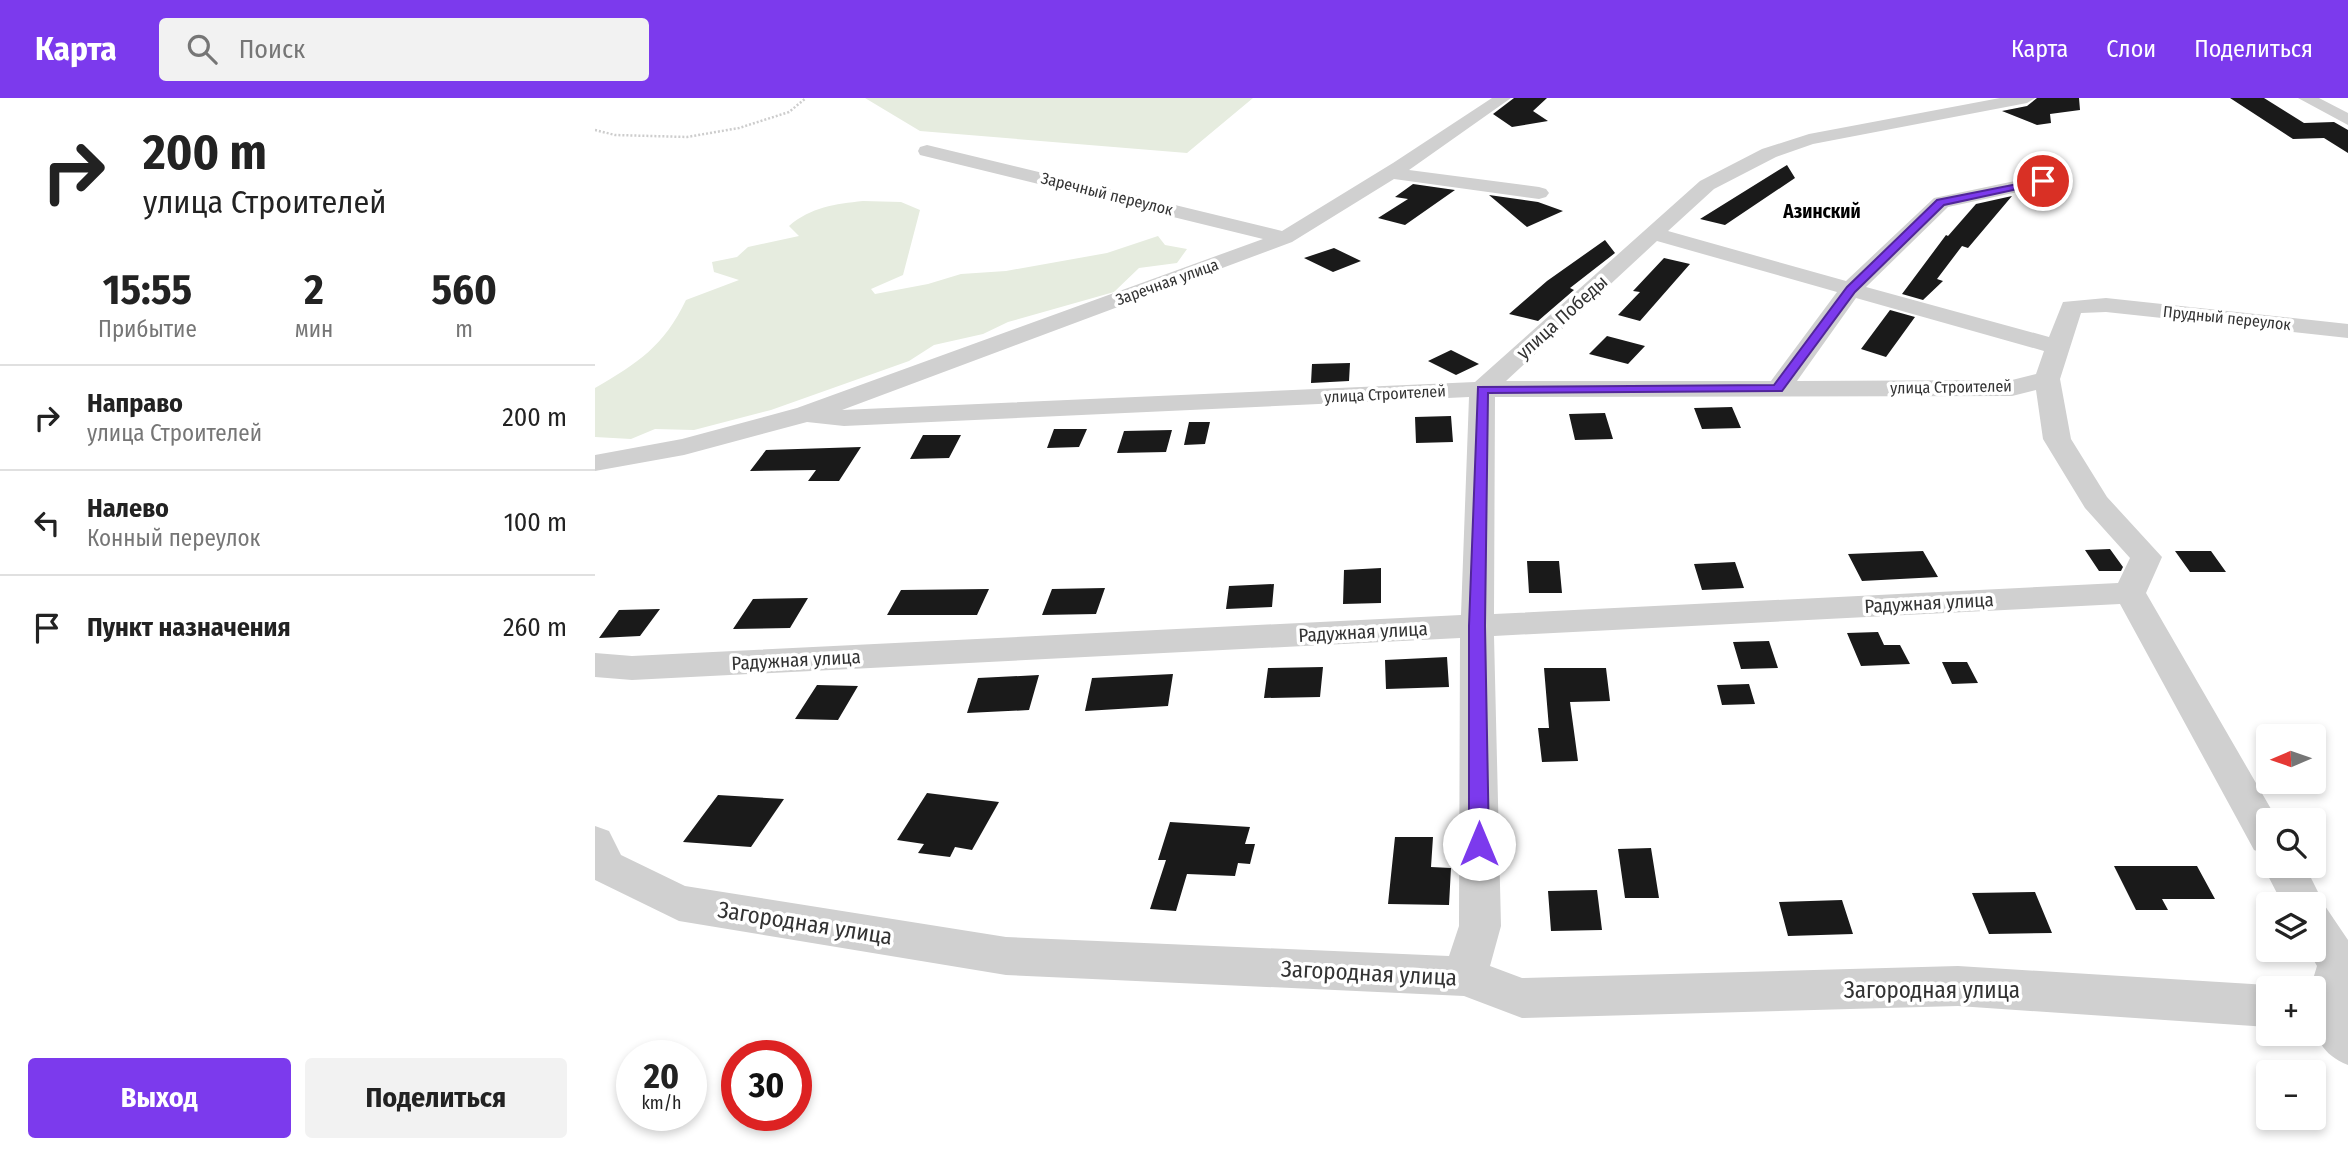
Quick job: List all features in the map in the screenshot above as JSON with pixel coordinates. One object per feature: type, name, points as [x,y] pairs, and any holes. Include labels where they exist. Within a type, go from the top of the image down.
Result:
[{"type":"street","name":"Заречная улица","points":[[595,463],[684,447],[806,414],[1285,238],[1391,173],[1503,98]]},
{"type":"street","name":"улица Победы","points":[[1482,389],[1707,185],[1779,150],[1809,139],[2027,98]]},
{"type":"street","points":[[2306,98],[2348,120]]},
{"type":"street","name":"Заречный переулок","points":[[927,151],[1285,238]]},
{"type":"street","points":[[1391,173],[1539,193]]},
{"type":"street","points":[[1778,389],[1851,289],[1941,202],[2043,181]]},
{"type":"street","points":[[1654,234],[2056,347],[2047,379],[2057,439],[2095,502],[2146,557],[2130,593],[2256,818]]},
{"type":"street","name":"Прудный переулок","points":[[2056,347],[2071,307],[2106,305],[2348,331]]},
{"type":"street","name":"улица Строителей","points":[[806,414],[844,418],[1482,389],[2012,388],[2047,379]]},
{"type":"street","points":[[1465,976],[1480,926],[1477,626],[1482,389]]},
{"type":"street","name":"Радужная улица","points":[[595,664],[632,668],[2130,593]]},
{"type":"street","name":"Загородная улица","points":[[600,854],[680,903],[1006,956],[1465,976],[1522,998],[1958,986],[2256,1005]]},
{"type":"street","points":[[2326,942],[2339,964],[2330,1021]]},
{"type":"path","points":[[595,130],[615,135],[687,137],[739,128],[789,112],[806,98]]},
{"type":"shaded area","points":[[865,98],[1253,98],[1187,153],[920,131]]},
{"type":"shaded area","points":[[863,201],[901,202],[920,210],[903,275],[871,289],[875,294],[928,284],[961,274],[1006,271],[1107,253],[1158,236],[1165,245],[1187,249],[1177,263],[1139,268],[1114,292],[1008,322],[983,334],[934,345],[909,361],[771,410],[694,430],[655,429],[631,439],[595,437],[595,388],[648,352],[669,330],[686,300],[739,280],[714,272],[712,262],[737,257],[748,247],[799,236],[789,226],[806,214],[833,205]]},
{"type":"building","points":[[1514,98],[1547,98],[1533,111],[1548,121],[1512,127],[1493,114]]},
{"type":"building","points":[[2037,98],[2079,98],[2080,110],[2050,114],[2051,123],[2037,125],[2002,111],[2027,106]]},
{"type":"building","points":[[2230,98],[2264,98],[2304,123],[2334,122],[2348,130],[2348,153],[2324,138],[2293,139]]},
{"type":"building","points":[[1787,165],[1795,178],[1725,225],[1700,219]]},
{"type":"building","points":[[1413,184],[1455,190],[1405,225],[1378,218],[1408,199],[1395,197]]},
{"type":"building","points":[[1489,195],[1538,202],[1563,211],[1527,227]]},
{"type":"building","points":[[2012,196],[1968,248],[1962,246],[1937,279],[1943,281],[1923,300],[1902,294],[1946,235],[1948,236],[1976,204]]},
{"type":"building","points":[[1605,240],[1615,253],[1570,288],[1574,290],[1538,321],[1509,314],[1547,281]]},
{"type":"building","points":[[1334,248],[1361,261],[1333,272],[1304,258]]},
{"type":"building","points":[[1664,258],[1690,264],[1640,321],[1618,315],[1640,292],[1633,291]]},
{"type":"building","points":[[1890,310],[1915,317],[1886,357],[1861,349]]},
{"type":"building","points":[[1607,336],[1645,346],[1628,364],[1589,354]]},
{"type":"building","points":[[1451,350],[1479,364],[1456,375],[1428,361]]},
{"type":"building","points":[[1350,363],[1349,381],[1311,383],[1312,364]]},
{"type":"building","points":[[1732,407],[1741,428],[1702,429],[1694,408]]},
{"type":"building","points":[[1605,413],[1613,439],[1575,440],[1569,414]]},
{"type":"building","points":[[1451,416],[1453,442],[1416,443],[1415,417]]},
{"type":"building","points":[[1189,422],[1210,422],[1205,444],[1184,445]]},
{"type":"building","points":[[1054,429],[1087,429],[1079,447],[1047,448]]},
{"type":"building","points":[[1172,430],[1166,452],[1117,453],[1124,431]]},
{"type":"building","points":[[923,435],[961,435],[949,458],[910,459]]},
{"type":"building","points":[[861,447],[839,481],[808,481],[816,470],[750,471],[766,450]]},
{"type":"building","points":[[2110,549],[2123,567],[2121,571],[2099,571],[2085,550]]},
{"type":"building","points":[[1923,551],[1938,577],[1862,581],[1848,554]]},
{"type":"building","points":[[2175,551],[2211,551],[2226,572],[2190,572]]},
{"type":"building","points":[[1527,561],[1559,561],[1562,593],[1529,593]]},
{"type":"building","points":[[1735,562],[1744,588],[1702,590],[1694,564]]},
{"type":"building","points":[[1381,568],[1381,603],[1343,604],[1344,570]]},
{"type":"building","points":[[1274,584],[1272,607],[1226,609],[1229,586]]},
{"type":"building","points":[[1105,588],[1096,614],[1042,615],[1052,589]]},
{"type":"building","points":[[989,589],[977,615],[887,615],[901,590]]},
{"type":"building","points":[[808,598],[790,628],[733,629],[753,599]]},
{"type":"building","points":[[660,609],[640,636],[599,638],[619,610]]},
{"type":"building","points":[[1878,632],[1884,645],[1900,645],[1910,664],[1861,666],[1847,633]]},
{"type":"building","points":[[1769,641],[1778,668],[1741,669],[1733,642]]},
{"type":"building","points":[[1447,657],[1449,687],[1386,689],[1385,660]]},
{"type":"building","points":[[1942,662],[1967,662],[1978,683],[1952,684]]},
{"type":"building","points":[[1323,667],[1320,697],[1264,698],[1268,668]]},
{"type":"building","points":[[1544,668],[1606,668],[1610,701],[1570,702],[1578,761],[1542,762],[1538,728],[1549,728]]},
{"type":"building","points":[[1173,674],[1168,706],[1085,711],[1092,678]]},
{"type":"building","points":[[1039,675],[1029,710],[967,713],[978,678]]},
{"type":"building","points":[[1749,684],[1755,704],[1722,705],[1717,685]]},
{"type":"building","points":[[817,685],[858,686],[838,720],[795,719]]},
{"type":"building","points":[[927,793],[999,802],[972,850],[955,847],[950,857],[918,853],[924,844],[897,840]]},
{"type":"building","points":[[718,795],[784,799],[751,847],[683,842]]},
{"type":"building","points":[[1170,822],[1250,827],[1245,844],[1255,844],[1250,864],[1238,863],[1235,876],[1187,874],[1176,911],[1150,909],[1166,860],[1158,860]]},
{"type":"building","points":[[1395,837],[1433,837],[1431,867],[1451,868],[1449,905],[1388,904]]},
{"type":"building","points":[[1651,848],[1659,898],[1625,898],[1618,849]]},
{"type":"building","points":[[2114,866],[2197,866],[2215,899],[2162,899],[2168,910],[2136,910]]},
{"type":"building","points":[[1597,890],[1602,930],[1551,931],[1548,891]]},
{"type":"building","points":[[2035,892],[2052,933],[1989,934],[1972,893]]},
{"type":"building","points":[[1842,900],[1853,934],[1788,936],[1779,902]]},
{"type":"district","name":"Азинский","points":[[1822,211]]},
{"type":"route","points":[[1479,844],[1477,626],[1482,389],[1778,389],[1794,363],[1851,289],[1941,202],[2043,181]]}]
